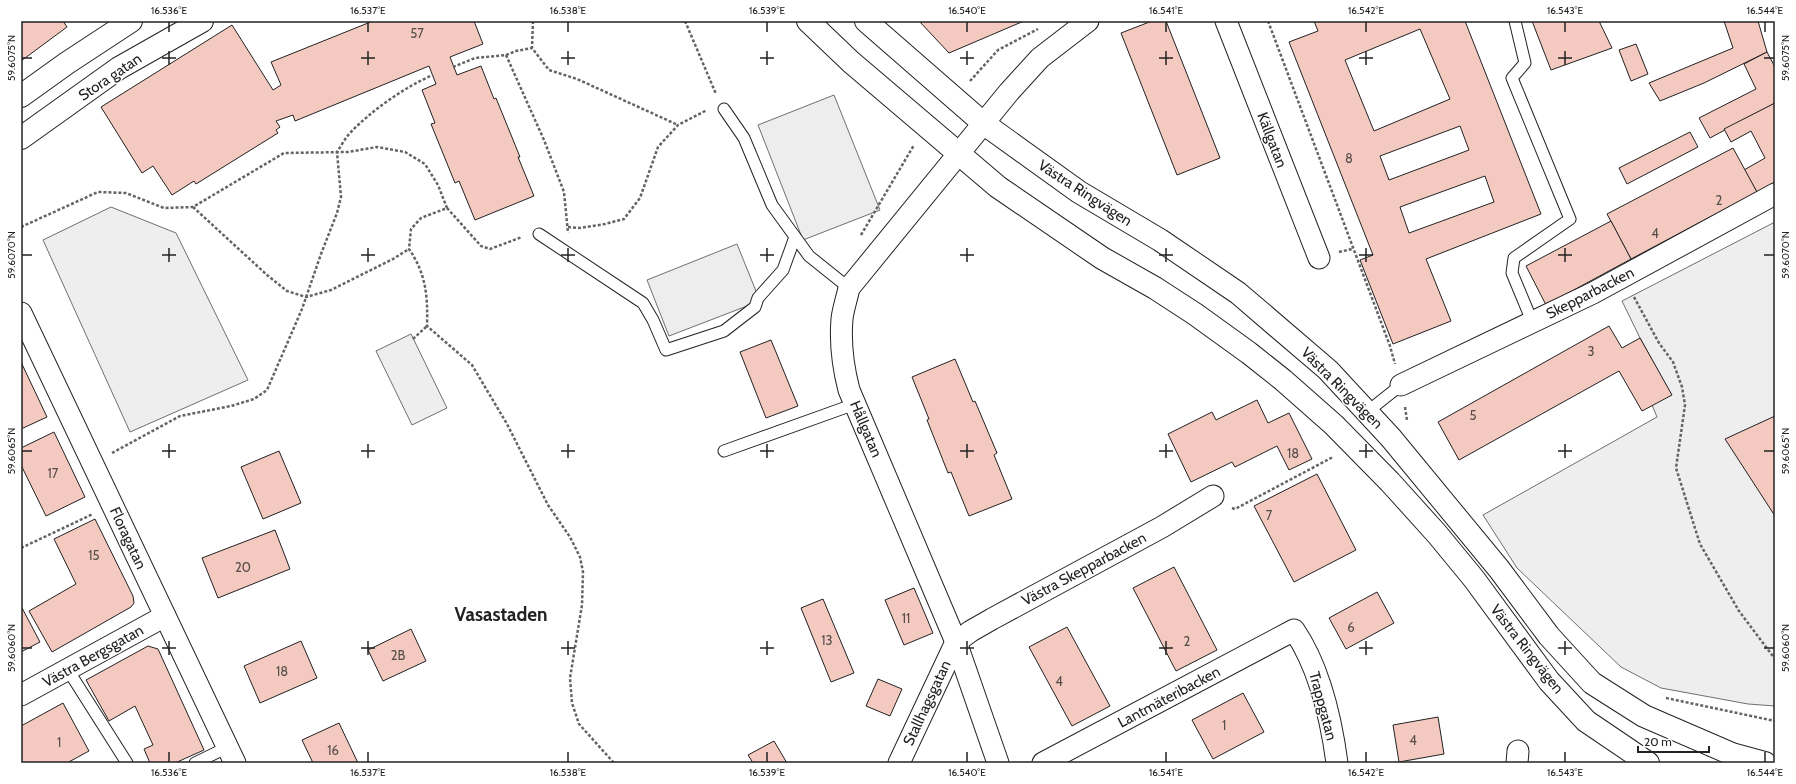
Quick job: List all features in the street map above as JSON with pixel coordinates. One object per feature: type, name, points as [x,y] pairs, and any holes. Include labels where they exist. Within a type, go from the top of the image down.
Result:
[{"type":"main road","points":[[21,96],[67,63],[131,21]]},
{"type":"main road","name":"Stora gatan","points":[[21,138],[119,68],[202,21]]},
{"type":"main road","name":"Västra Ringvägen","points":[[808,21],[850,62],[889,93],[998,187],[1102,258],[1155,288],[1249,353],[1284,380],[1354,446],[1442,540],[1474,579],[1549,681],[1586,721],[1648,763]]},
{"type":"main road","name":"Västra Ringvägen","points":[[866,21],[983,123],[1079,192],[1160,240],[1238,293],[1328,370],[1367,412],[1400,433],[1549,636],[1592,683],[1644,716],[1732,754],[1765,763]]},
{"type":"street","name":"Hållgatan","points":[[998,763],[956,642],[849,390],[844,367],[842,347],[842,318],[849,288],[983,123],[1040,58],[1088,21]]},
{"type":"street","name":"Källgatan","points":[[1226,21],[1319,258]]},
{"type":"street","name":"Skepparbacken","points":[[1401,385],[1593,293],[1775,194]]},
{"type":"street","name":"Floragatan","points":[[21,313],[231,755]]},
{"type":"street","name":"Västra Skepparbacken","points":[[956,642],[985,623],[1162,527],[1213,496]]},
{"type":"street","name":"Västra Bergsgatan","points":[[21,695],[165,616]]},
{"type":"street","name":"Lantmäteribacken","points":[[1043,763],[1294,630]]},
{"type":"street","name":"Trappgatan","points":[[1294,630],[1302,642],[1323,693],[1337,763]]},
{"type":"street","name":"Stallhagsgatan","points":[[898,763],[956,642]]},
{"type":"lane","points":[[1515,21],[1525,63],[1512,78],[1570,219],[1514,258],[1512,273],[1532,322]]},
{"type":"lane","points":[[722,106],[744,138],[772,205],[809,256],[849,288]]},
{"type":"lane","points":[[539,234],[643,303],[653,320],[666,350],[724,330],[755,306],[758,298],[784,270],[795,237]]},
{"type":"lane","points":[[1367,412],[1401,385]]},
{"type":"lane","points":[[724,451],[855,404]]},
{"type":"lane","points":[[68,670],[127,763]]},
{"type":"lane","points":[[195,763],[231,755]]},
{"type":"path","points":[[533,21],[532,48],[550,70],[577,79],[678,125]]},
{"type":"path","points":[[568,227],[580,228],[624,219],[640,198],[658,147],[678,125],[722,106],[685,21]]},
{"type":"path","points":[[1268,21],[1390,346],[1401,385],[1400,433]]},
{"type":"path","points":[[954,97],[998,50],[1039,28]]},
{"type":"path","points":[[454,67],[475,58],[506,55],[516,51],[532,48]]},
{"type":"path","points":[[506,55],[544,140],[564,192],[568,227],[568,253]]},
{"type":"path","points":[[92,463],[180,416],[254,399],[267,390],[306,297],[337,213],[341,197],[337,152],[350,133],[374,111],[419,81],[432,75]]},
{"type":"path","points":[[857,241],[910,151],[928,128]]},
{"type":"path","points":[[21,227],[98,192],[126,193],[164,208],[192,207],[284,153],[337,152],[378,147],[405,152],[425,164],[438,185],[446,208],[481,246],[490,249],[526,236]]},
{"type":"path","points":[[192,207],[287,291],[306,297],[331,290],[393,259],[409,249]]},
{"type":"path","points":[[446,208],[421,218],[411,229],[409,249],[416,260],[426,286],[427,326],[472,365],[507,424],[548,505],[570,537],[580,557],[583,572],[582,604],[570,678],[572,702],[579,724],[614,763]]},
{"type":"path","points":[[1623,277],[1659,343],[1673,362],[1682,387],[1685,405],[1676,468],[1700,544],[1739,611],[1775,659]]},
{"type":"path","points":[[413,339],[427,326]]},
{"type":"path","points":[[1213,496],[1235,509],[1354,446]]},
{"type":"path","points":[[21,548],[112,505]]},
{"type":"path","points":[[1665,698],[1775,721]]},
{"type":"shaded area","points":[[834,95],[880,210],[803,240],[758,125]]},
{"type":"shaded area","points":[[111,207],[176,233],[248,380],[130,432],[43,240]]},
{"type":"shaded area","points":[[1775,222],[1775,706],[1748,704],[1661,688],[1621,667],[1517,568],[1483,515],[1657,417],[1652,405],[1671,394],[1640,338],[1622,301]]},
{"type":"shaded area","points":[[737,244],[760,301],[669,336],[647,280]]},
{"type":"shaded area","points":[[411,334],[447,408],[412,425],[376,351]]},
{"type":"building","points":[[21,21],[63,21],[67,27],[21,61]]},
{"type":"building","points":[[373,21],[474,21],[483,44],[450,57],[457,75],[481,66],[494,99],[496,98],[534,196],[475,220],[459,181],[455,183],[431,124],[435,123],[422,90],[436,84],[429,66],[295,121],[293,115],[276,121],[280,127],[276,130],[278,133],[196,184],[194,181],[172,195],[153,166],[142,173],[101,107],[232,25],[273,90],[281,85],[271,62]]},
{"type":"building","points":[[919,21],[1024,21],[949,53]]},
{"type":"building","points":[[1152,21],[1166,21],[1220,158],[1177,175],[1121,33]]},
{"type":"building","points":[[1314,21],[1465,21],[1541,214],[1426,259],[1451,321],[1393,344],[1360,260],[1373,255],[1289,42],[1318,31]],"holes":[[[1420,29],[1450,99],[1374,131],[1345,60]],[[1460,126],[1469,150],[1389,180],[1380,156]],[[1485,176],[1494,202],[1409,233],[1400,207]]]},
{"type":"building","points":[[1532,21],[1599,21],[1612,48],[1551,70]]},
{"type":"building","points":[[1724,21],[1758,21],[1767,52],[1704,83],[1660,101],[1649,83],[1733,48]]},
{"type":"building","points":[[1636,44],[1648,74],[1631,81],[1619,50]]},
{"type":"building","points":[[1767,52],[1775,67],[1775,103],[1710,138],[1699,118],[1756,89],[1744,64]]},
{"type":"building","points":[[1775,103],[1775,182],[1757,192],[1744,170],[1765,158],[1751,131],[1731,142],[1724,129]]},
{"type":"building","points":[[1690,132],[1698,147],[1627,184],[1619,168]]},
{"type":"building","points":[[1733,148],[1757,192],[1631,259],[1607,214]]},
{"type":"building","points":[[1611,221],[1631,259],[1546,305],[1526,266]]},
{"type":"building","points":[[1609,326],[1622,348],[1640,338],[1672,395],[1642,411],[1619,371],[1459,460],[1438,422]]},
{"type":"building","points":[[771,340],[798,406],[766,418],[740,352]]},
{"type":"building","points":[[955,359],[997,453],[994,455],[1012,499],[969,516],[951,472],[948,473],[912,377]]},
{"type":"building","points":[[21,362],[47,417],[21,429]]},
{"type":"building","points":[[1257,400],[1268,423],[1289,413],[1312,459],[1289,470],[1277,446],[1235,467],[1232,462],[1191,482],[1168,434],[1212,412],[1216,420]]},
{"type":"building","points":[[1775,416],[1775,516],[1725,439]]},
{"type":"building","points":[[54,432],[85,497],[46,516],[21,465],[21,448]]},
{"type":"building","points":[[279,451],[301,503],[263,519],[241,467]]},
{"type":"building","points":[[1317,474],[1356,550],[1294,582],[1254,506]]},
{"type":"building","points":[[95,519],[133,596],[134,603],[131,607],[52,652],[29,611],[76,584],[54,539]]},
{"type":"building","points":[[275,530],[290,569],[218,598],[202,558]]},
{"type":"building","points":[[1174,567],[1217,650],[1176,671],[1133,588]]},
{"type":"building","points":[[914,588],[933,633],[904,645],[885,600]]},
{"type":"building","points":[[1377,592],[1394,623],[1346,649],[1329,618]]},
{"type":"building","points":[[823,599],[854,673],[831,682],[801,608]]},
{"type":"building","points":[[21,606],[40,642],[21,652]]},
{"type":"building","points":[[1067,627],[1110,706],[1072,726],[1029,647]]},
{"type":"building","points":[[411,629],[426,661],[383,681],[368,650]]},
{"type":"building","points":[[301,641],[317,678],[260,703],[244,666]]},
{"type":"building","points":[[148,646],[158,649],[204,750],[175,763],[150,763],[144,749],[153,745],[135,706],[109,721],[86,680]]},
{"type":"building","points":[[878,679],[902,689],[890,716],[866,706]]},
{"type":"building","points":[[1243,693],[1264,732],[1213,759],[1192,720]]},
{"type":"building","points":[[63,703],[89,751],[67,763],[21,763],[21,726]]},
{"type":"building","points":[[1438,717],[1444,754],[1399,762],[1393,725]]},
{"type":"building","points":[[339,723],[358,763],[313,763],[302,740]]},
{"type":"building","points":[[774,741],[787,763],[753,763],[748,755]]},
{"type":"district","name":"Vasastaden","points":[[501,614]]}]
